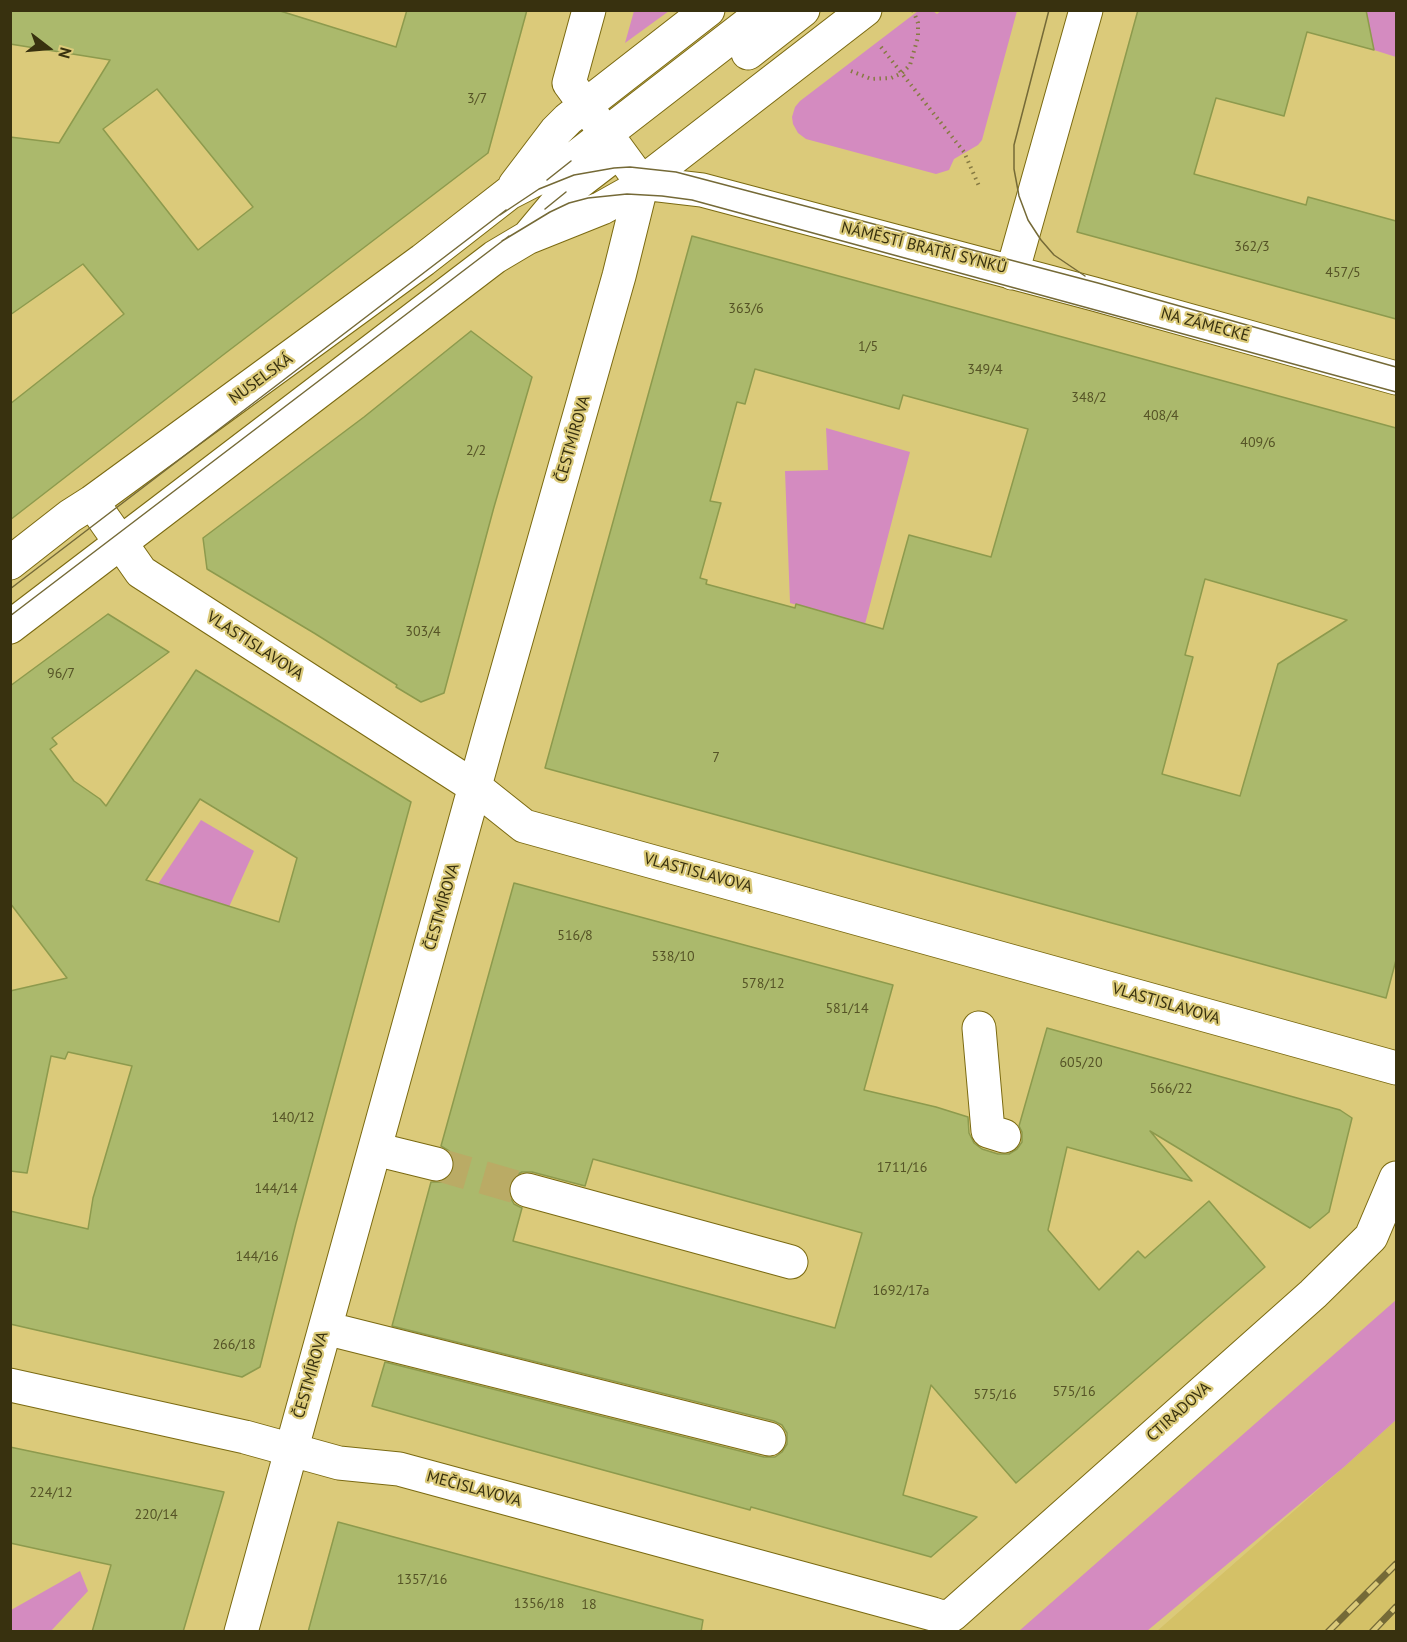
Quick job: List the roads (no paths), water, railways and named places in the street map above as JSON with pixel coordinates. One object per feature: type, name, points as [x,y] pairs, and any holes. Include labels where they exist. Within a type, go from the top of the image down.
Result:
[{"type":"street","points":[[590,10],[569,83],[642,183]]},
{"type":"street","points":[[509,193],[556,131],[584,106],[708,10]]},
{"type":"street","points":[[527,238],[612,143],[766,10]]},
{"type":"street","points":[[509,193],[612,143],[803,10]]},
{"type":"street","points":[[10,627],[495,257],[527,238],[602,208],[627,194],[865,10]]},
{"type":"street","name":"NÁMĚSTÍ BRATŘÍ SYNKŮ","points":[[642,183],[702,190],[1012,273],[1086,10]]},
{"type":"street","name":"ČESTMÍROVA","points":[[241,1632],[619,276],[642,183]]},
{"type":"street","name":"NUSELSKÁ","points":[[10,563],[70,516],[423,260],[509,193]]},
{"type":"street","name":"NA ZÁMECKÉ","points":[[1012,273],[1396,378]]},
{"type":"street","name":"VLASTISLAVOVA","points":[[92,502],[141,572],[475,787],[524,826],[1396,1068]]},
{"type":"street","points":[[979,1028],[988,1131],[1004,1136]]},
{"type":"street","points":[[375,1149],[436,1164]]},
{"type":"street","name":"CTIRADOVA","points":[[932,1623],[942,1617],[952,1615],[1313,1294],[1371,1237],[1396,1178]]},
{"type":"street","points":[[527,1190],[791,1262]]},
{"type":"street","points":[[325,1328],[769,1439]]},
{"type":"street","name":"MEČISLAVOVA","points":[[10,1385],[245,1437],[339,1463],[399,1469],[932,1623]]},
{"type":"tunnel","points":[[436,1164],[527,1190]]},
{"type":"tram line","points":[[1049,10],[1014,145],[1014,169],[1019,196],[1028,220],[1041,240],[1054,255],[1085,276]]},
{"type":"tram line","points":[[547,180],[571,161]]},
{"type":"tram line","points":[[500,215],[539,189],[574,175],[630,167],[676,172],[1098,283],[1396,367]]},
{"type":"tram line","points":[[545,209],[566,192]]},
{"type":"tram line","points":[[502,241],[550,212],[569,203],[588,198],[627,194],[692,200],[1396,392]]},
{"type":"tram line","points":[[10,589],[506,210]]},
{"type":"tram line","points":[[10,616],[509,236]]},
{"type":"railway","points":[[1328,1632],[1396,1564]]},
{"type":"railway","points":[[1372,1632],[1396,1607]]}]
